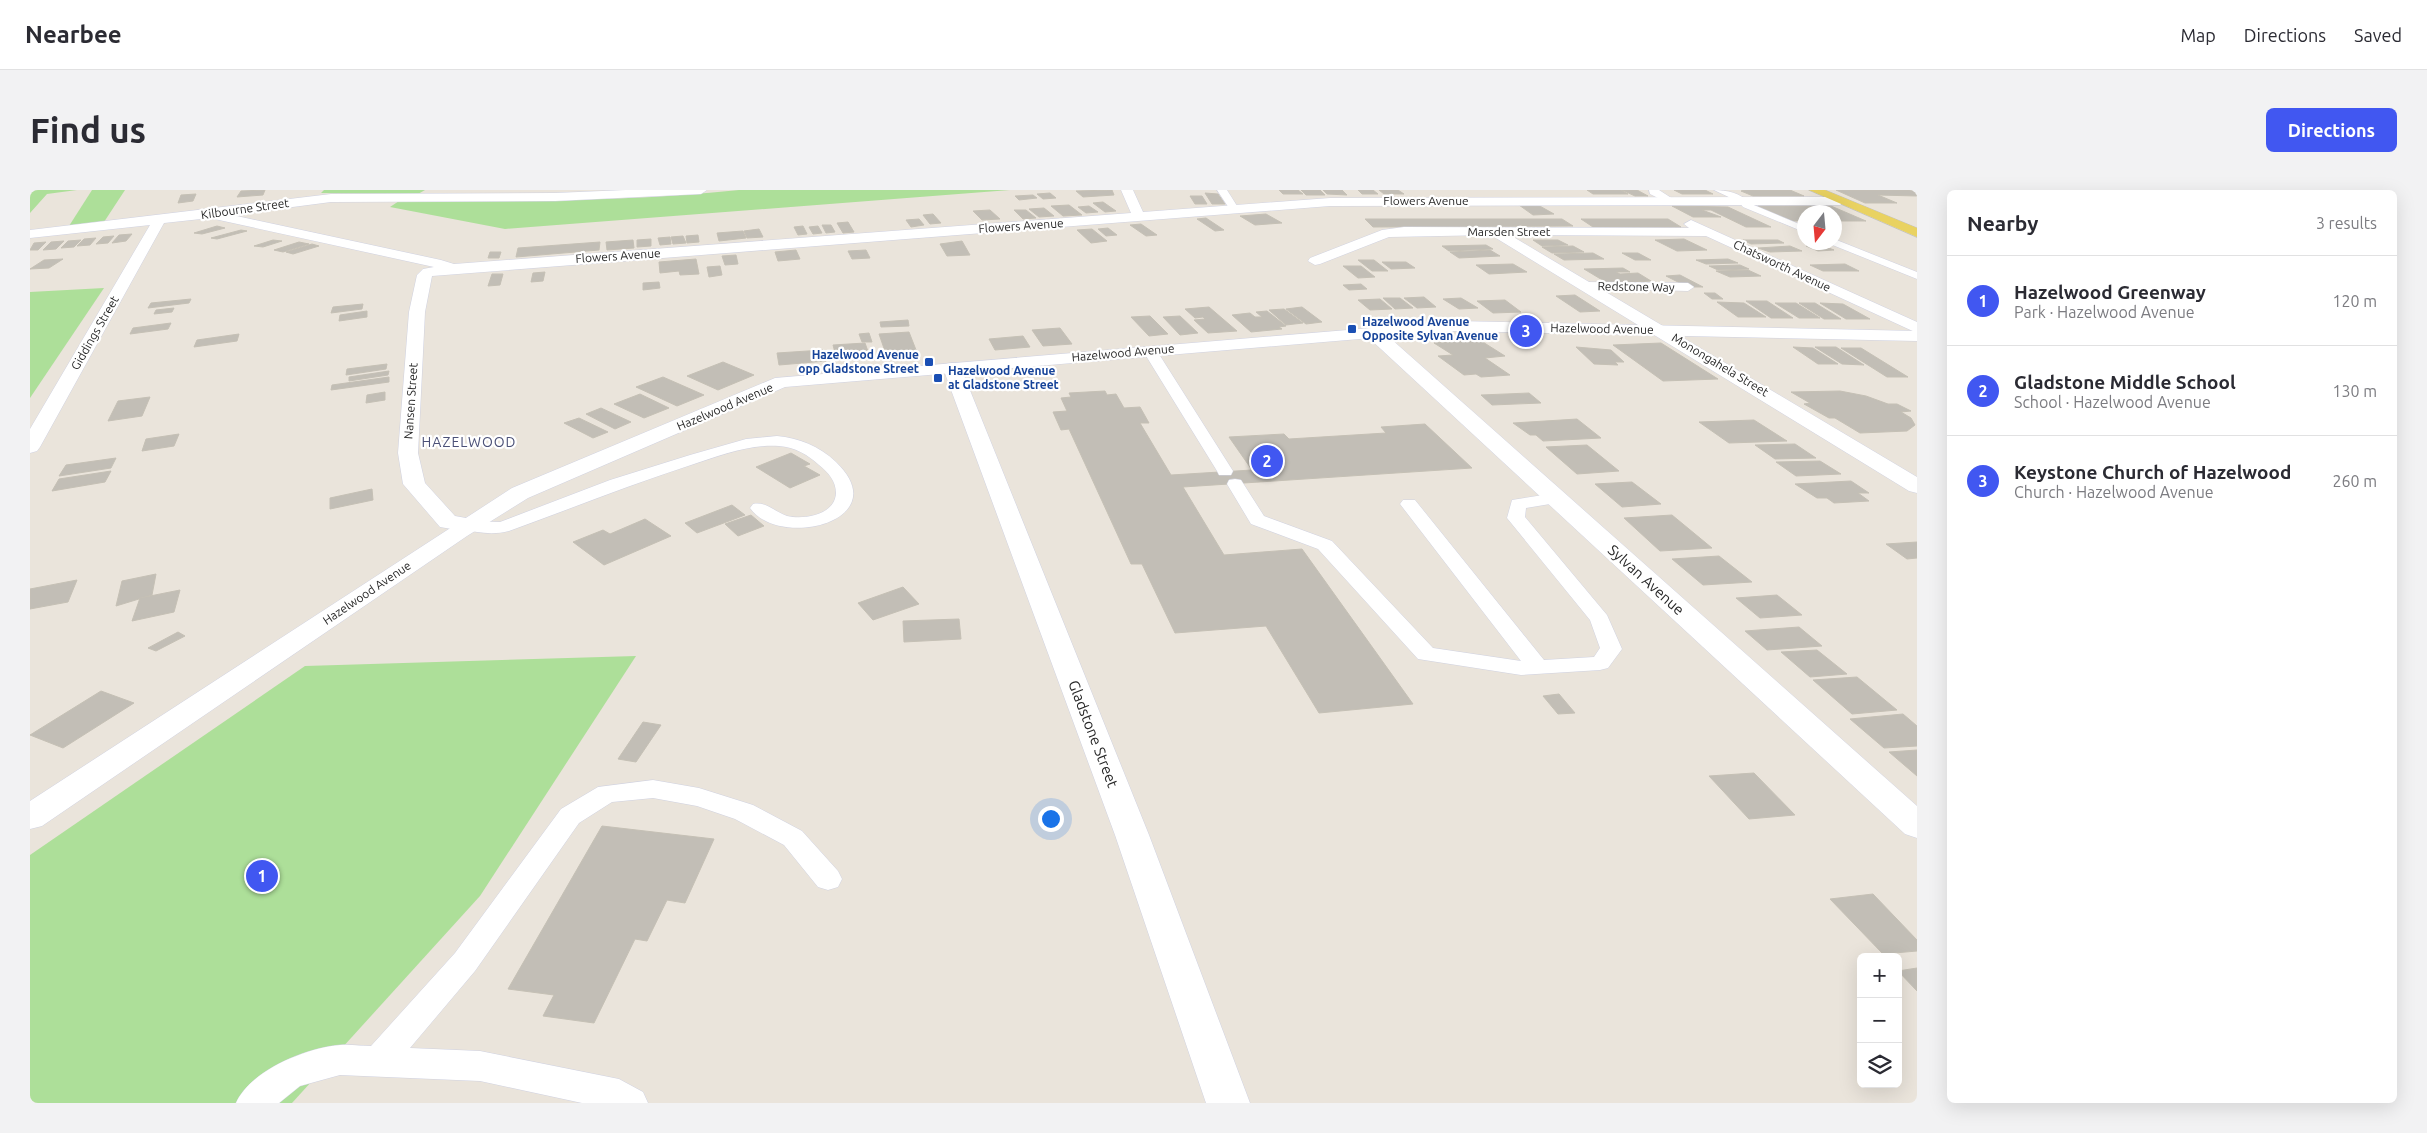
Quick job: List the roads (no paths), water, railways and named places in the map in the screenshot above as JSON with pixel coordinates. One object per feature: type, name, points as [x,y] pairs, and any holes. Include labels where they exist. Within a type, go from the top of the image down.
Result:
[{"type":"main road","points":[[1815,190],[1917,233]]},
{"type":"street","name":"Kilbourne Street","points":[[30,234],[210,214],[306,200],[356,196],[555,197],[701,190]]},
{"type":"street","points":[[1127,190],[1139,217]]},
{"type":"street","points":[[1517,190],[1534,201]]},
{"type":"street","name":"Flowers Avenue","points":[[210,214],[441,264],[452,269],[1330,202],[1534,201],[1651,196]]},
{"type":"street","name":"Chatsworth Avenue","points":[[1651,196],[1708,232],[1917,328]]},
{"type":"street","points":[[1675,211],[1742,200],[1840,201]]},
{"type":"street","name":"Giddings Street","points":[[30,447],[159,220]]},
{"type":"street","name":"Monongahela Street","points":[[1495,232],[1917,486]]},
{"type":"street","name":"Marsden Street","points":[[1315,261],[1387,233],[1708,232]]},
{"type":"street","name":"Nansen Street","points":[[452,269],[428,272],[424,275],[417,312],[408,453],[414,484],[448,522],[470,525]]},
{"type":"street","name":"Hazelwood Avenue","points":[[30,817],[520,493],[782,382],[1455,326],[1917,336]]},
{"type":"street","name":"Sylvan Avenue","points":[[1375,334],[1917,825]]},
{"type":"street","name":"Gladstone Street","points":[[952,368],[1132,835],[1228,1103]]},
{"type":"lane","points":[[1222,190],[1234,209]]},
{"type":"lane","points":[[1719,190],[1742,200],[1746,205],[1797,227]]},
{"type":"lane","points":[[1842,245],[1917,276]]},
{"type":"lane","name":"Redstone Way","points":[[1584,286],[1688,288]]},
{"type":"lane","points":[[1150,351],[1257,520],[1325,545],[1426,654],[1521,668],[1600,663],[1611,649],[1600,619],[1516,518],[1518,504],[1556,498]]},
{"type":"lane","points":[[470,525],[503,527],[648,473],[734,447],[764,442],[776,441],[804,446],[834,469],[842,480],[845,493],[842,507],[825,518],[788,521],[770,515],[760,508]]},
{"type":"lane","points":[[1409,504],[1538,667]]},
{"type":"lane","points":[[378,1062],[466,962],[570,816],[607,793],[652,789],[699,797],[744,812],[793,838],[828,879]]},
{"type":"lane","points":[[253,1103],[291,1073],[340,1060],[480,1066],[619,1095],[631,1103]]},
{"type":"place","name":"Hazelwood Avenue Opposite Sylvan Avenue","points":[[1352,329]]},
{"type":"place","name":"Keystone Church of Hazelwood","points":[[1526,331]]},
{"type":"place","name":"Hazelwood Avenue opp Gladstone Street","points":[[929,362]]},
{"type":"place","name":"Hazelwood Avenue at Gladstone Street","points":[[938,378]]},
{"type":"place","name":"Gladstone Middle School","points":[[1267,461]]},
{"type":"place","name":"Hazelwood Greenway","points":[[262,876]]},
{"type":"district","name":"HAZELWOOD","points":[[469,442]]}]
